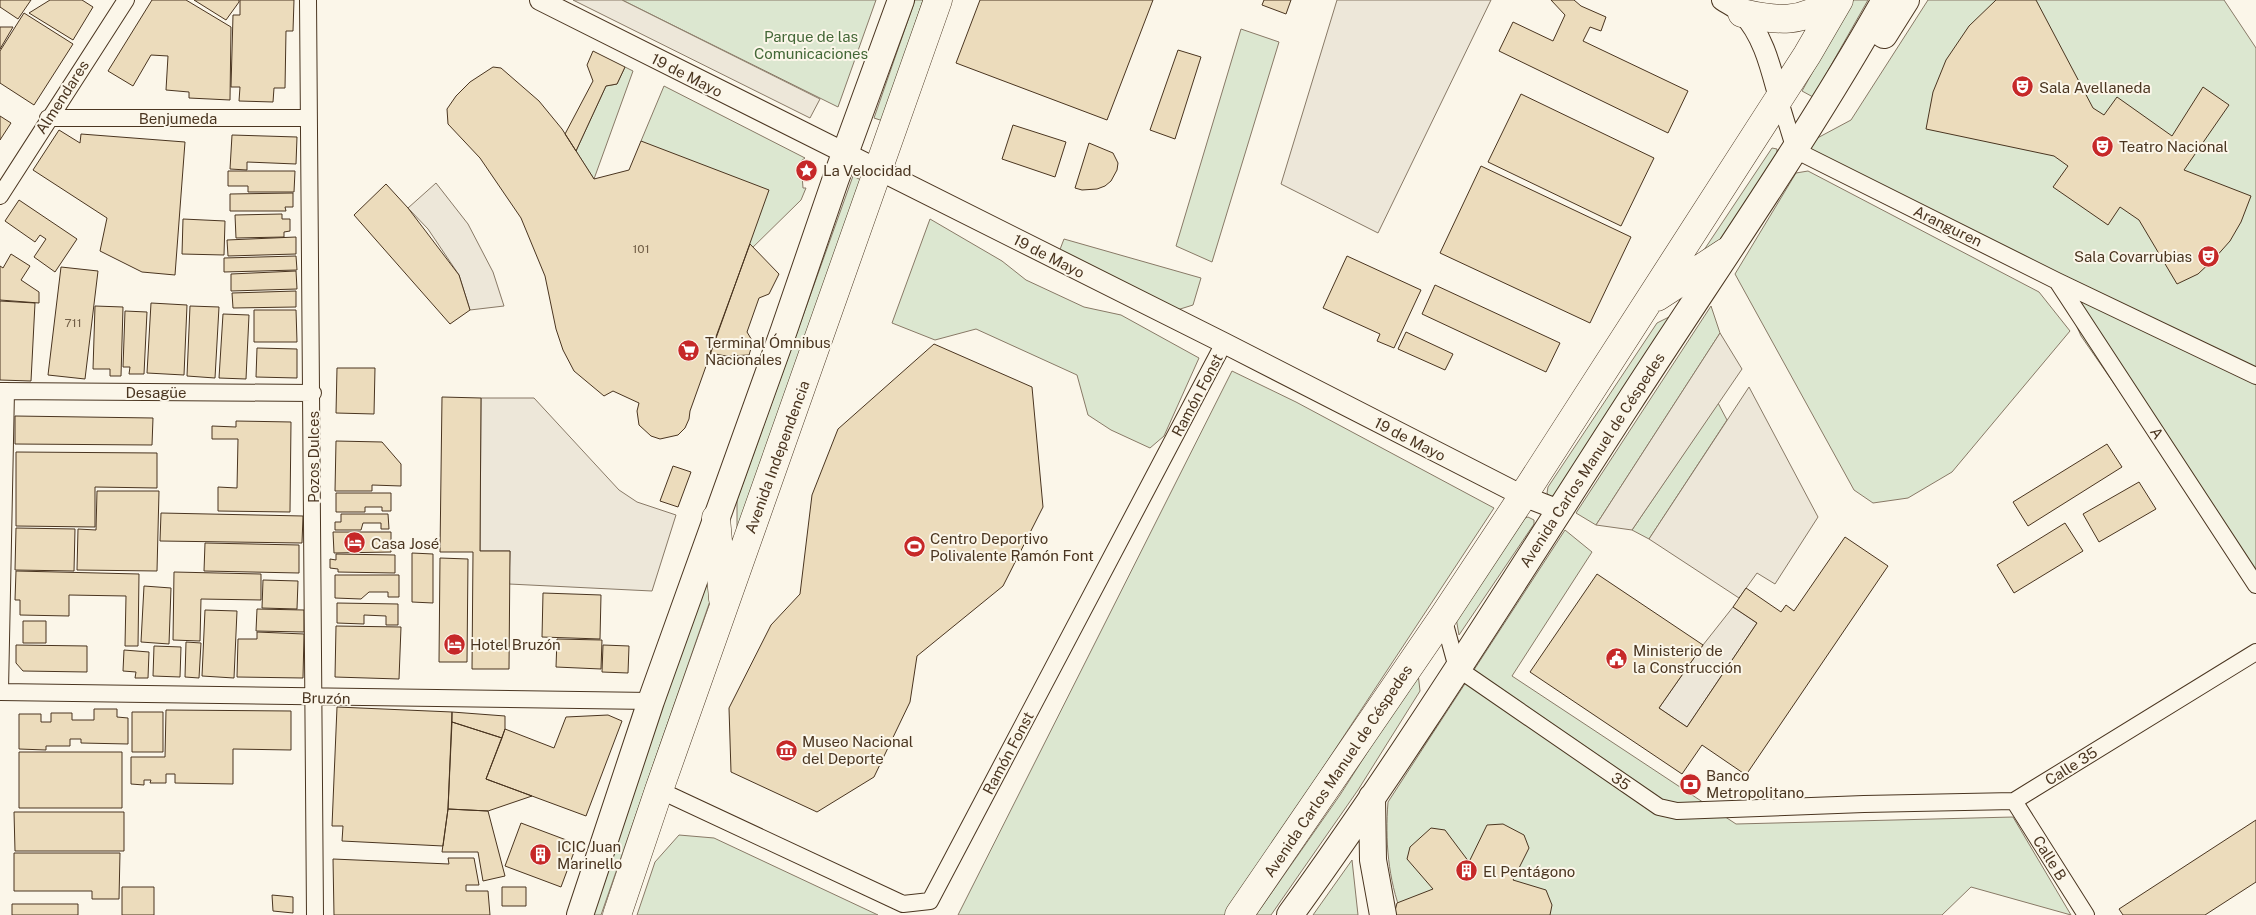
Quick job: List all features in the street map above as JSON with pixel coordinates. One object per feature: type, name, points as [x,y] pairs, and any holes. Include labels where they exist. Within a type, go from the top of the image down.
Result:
[{"type":"highway","name":"Avenida Independencia","points":[[617,915],[659,790],[938,0]]},
{"type":"highway","points":[[1732,7],[1773,20],[1788,19],[1813,13],[1833,0]]},
{"type":"highway","name":"Avenida Carlos Manuel de Céspedes","points":[[1239,915],[1443,617],[1523,496],[1648,304],[1839,0]]},
{"type":"highway","points":[[1648,304],[1726,252]]},
{"type":"highway","points":[[716,518],[724,607]]},
{"type":"main road","points":[[580,915],[651,701],[784,330],[844,154],[901,0]]},
{"type":"main road","name":"Avenida Carlos Manuel de Céspedes","points":[[1290,915],[1372,797],[1726,252],[1795,150],[1885,0]]},
{"type":"main road","points":[[1818,114],[1848,84],[1868,59],[1906,0]]},
{"type":"main road","points":[[1372,797],[1373,860],[1383,915]]},
{"type":"street","name":"Almendares","points":[[0,196],[48,118],[126,0]]},
{"type":"street","name":"Pozos Dulces","points":[[308,0],[316,915]]},
{"type":"street","name":"19 de Mayo","points":[[540,0],[1523,496],[1559,510]]},
{"type":"street","points":[[1732,7],[1768,56],[1795,150]]},
{"type":"street","name":"Benjumeda","points":[[48,118],[308,118]]},
{"type":"street","name":"Aranguren","points":[[1795,150],[2057,281],[2256,376]]},
{"type":"street","name":"A","points":[[2057,281],[2256,585]]},
{"type":"street","name":"Ramón Fonst","points":[[659,790],[903,904],[930,901],[1224,344]]},
{"type":"street","points":[[0,691],[3,391]]},
{"type":"street","name":"Desagüe","points":[[3,391],[312,393]]},
{"type":"street","points":[[1443,617],[1457,668]]},
{"type":"street","name":"Calle 35","points":[[2014,801],[2256,652]]},
{"type":"street","name":"35","points":[[1457,668],[1659,807],[1677,811],[2014,801]]},
{"type":"street","name":"Bruzón","points":[[0,691],[315,698],[651,701]]},
{"type":"street","name":"Calle B","points":[[2014,801],[2086,915]]},
{"type":"green space","name":"Parque de las Comunicaciones","points":[[622,0],[876,0],[838,107]]},
{"type":"green space","points":[[915,0],[923,0],[883,121],[874,118]]},
{"type":"green space","points":[[1853,0],[1868,0],[1813,97],[1802,91]]},
{"type":"green space","points":[[1928,0],[2224,0],[2256,48],[2256,588],[2081,336],[2057,281],[1795,150],[1851,120]]},
{"type":"green space","points":[[1241,29],[1279,42],[1212,262],[1176,246]]},
{"type":"green space","points":[[625,67],[633,71],[594,179],[576,151],[606,86],[617,84]]},
{"type":"green space","points":[[664,86],[805,158],[801,161],[803,188],[806,188],[801,200],[746,254],[641,141]]},
{"type":"green space","points":[[1772,148],[1777,149],[1777,159],[1716,246],[1696,262]]},
{"type":"green space","points":[[1808,171],[2039,292],[2070,331],[1952,472],[1908,498],[1873,503],[1854,490],[1735,274],[1796,173]]},
{"type":"green space","points":[[853,176],[861,180],[737,534],[737,500]]},
{"type":"green space","points":[[930,219],[1002,261],[1026,280],[1084,307],[1121,315],[1199,358],[1164,436],[1150,448],[1111,430],[1088,415],[1077,375],[976,329],[935,340],[892,323]]},
{"type":"green space","points":[[1064,239],[1201,278],[1193,305],[1177,310],[1059,252]]},
{"type":"green space","points":[[1711,306],[1720,333],[1596,525],[1576,513]]},
{"type":"green space","points":[[1675,314],[1556,495],[1550,497],[1547,493],[1548,487],[1657,323]]},
{"type":"green space","points":[[1232,371],[1296,402],[1494,508],[1226,915],[958,915]]},
{"type":"green space","points":[[1718,403],[1727,420],[1649,539],[1632,530]]},
{"type":"green space","points":[[1528,517],[1534,520],[1534,524],[1459,635],[1456,618],[1525,518]]},
{"type":"green space","points":[[1565,530],[1592,552],[1512,676],[1736,824],[2013,817],[2071,915],[1971,887],[1942,915],[1402,915],[1393,888],[1389,859],[1387,831],[1388,802]]},
{"type":"green space","points":[[710,569],[710,601],[601,915],[590,915]]},
{"type":"green space","points":[[1418,673],[1420,691],[1358,790],[1271,915],[1256,915],[1340,795]]},
{"type":"green space","points":[[679,835],[714,838],[878,915],[637,915],[655,862]]},
{"type":"green space","points":[[1352,860],[1358,915],[1313,915]]},
{"type":"shaded area","points":[[573,0],[622,0],[820,99],[810,118]]},
{"type":"shaded area","points":[[1337,0],[1491,0],[1378,233],[1281,184]]},
{"type":"shaded area","points":[[436,183],[468,224],[493,272],[504,306],[470,310],[459,275],[428,229],[408,208]]},
{"type":"shaded area","points":[[1720,333],[1742,369],[1632,530],[1596,525]]},
{"type":"shaded area","points":[[1749,387],[1818,517],[1775,584],[1757,573],[1739,598],[1649,539]]},
{"type":"shaded area","points":[[481,398],[534,398],[619,490],[637,502],[676,515],[652,591],[509,584],[510,551],[480,551]]},
{"type":"shaded area","points":[[1733,607],[1757,623],[1687,727],[1659,708],[1703,645]]},
{"type":"building","points":[[0,0],[31,0],[18,19],[0,7]]},
{"type":"building","points":[[50,0],[82,0],[93,7],[73,40],[29,13]]},
{"type":"building","points":[[152,0],[186,0],[231,27],[230,100],[189,98],[189,92],[166,90],[168,56],[151,55],[133,86],[108,71]]},
{"type":"building","points":[[194,0],[239,0],[239,2],[226,20]]},
{"type":"building","points":[[240,0],[294,0],[293,31],[286,31],[285,88],[274,88],[273,102],[239,101],[240,87],[231,87],[233,15],[240,15]]},
{"type":"building","points":[[980,0],[1153,0],[1107,120],[956,63]]},
{"type":"building","points":[[1264,0],[1291,0],[1286,14],[1262,5]]},
{"type":"building","points":[[1551,0],[1574,0],[1581,6],[1606,17],[1601,31],[1590,27],[1583,41],[1688,91],[1668,133],[1499,51],[1513,22],[1553,41],[1565,15]]},
{"type":"building","name":"Teatro Nacional","points":[[1996,0],[2036,0],[2093,108],[2104,115],[2117,97],[2172,136],[2203,87],[2229,105],[2184,170],[2251,196],[2241,222],[2230,241],[2198,274],[2177,284],[2139,220],[2120,207],[2108,225],[2053,187],[2068,166],[2054,156],[1926,129],[1933,92],[1946,60],[1969,26]]},
{"type":"building","points":[[24,13],[73,44],[34,105],[0,83],[0,51]]},
{"type":"building","points":[[0,27],[13,27],[0,49]]},
{"type":"building","points":[[1178,50],[1201,57],[1175,139],[1150,130]]},
{"type":"building","points":[[593,51],[625,67],[617,84],[606,86],[576,151],[565,134],[593,81],[587,65]]},
{"type":"building","points":[[493,67],[501,68],[539,101],[562,129],[594,179],[629,170],[641,141],[769,190],[690,411],[689,419],[685,428],[678,435],[660,439],[651,436],[639,425],[637,411],[639,403],[613,391],[604,396],[574,371],[563,350],[556,329],[545,276],[521,218],[480,158],[448,124],[447,109],[456,96],[470,82]]},
{"type":"building","points":[[1521,94],[1654,158],[1621,226],[1488,162]]},
{"type":"building","points":[[0,116],[11,123],[0,140]]},
{"type":"building","points":[[1013,125],[1066,142],[1055,177],[1002,159]]},
{"type":"building","points":[[59,130],[80,143],[81,134],[185,142],[175,275],[142,272],[100,251],[107,218],[33,170]]},
{"type":"building","points":[[232,135],[297,137],[296,164],[247,162],[247,170],[230,169]]},
{"type":"building","points":[[1089,143],[1113,153],[1118,163],[1117,170],[1111,181],[1105,186],[1097,189],[1082,190],[1075,188]]},
{"type":"building","points":[[1481,166],[1631,237],[1590,323],[1440,253]]},
{"type":"building","points":[[228,171],[295,171],[294,192],[248,192],[248,186],[228,186]]},
{"type":"building","points":[[386,184],[408,208],[459,275],[470,310],[450,324],[354,215]]},
{"type":"building","points":[[293,193],[293,207],[285,207],[286,211],[230,211],[230,194]]},
{"type":"building","points":[[19,200],[77,239],[55,272],[34,257],[46,239],[40,235],[35,242],[5,221]]},
{"type":"building","points":[[282,214],[282,219],[290,219],[290,231],[284,232],[284,237],[236,238],[235,215]]},
{"type":"building","points":[[183,219],[225,221],[224,255],[182,254]]},
{"type":"building","points":[[296,237],[296,254],[228,256],[227,240]]},
{"type":"building","points":[[750,244],[779,274],[769,294],[759,298],[747,332],[753,342],[749,355],[726,356],[710,353]]},
{"type":"building","points":[[11,254],[30,266],[21,280],[39,292],[39,303],[0,300],[0,266],[3,268]]},
{"type":"building","points":[[296,256],[297,270],[224,272],[224,258]]},
{"type":"building","points":[[1347,256],[1421,290],[1394,348],[1377,341],[1380,334],[1323,308]]},
{"type":"building","points":[[61,267],[98,271],[85,379],[48,375]]},
{"type":"building","points":[[296,271],[297,289],[231,291],[231,274]]},
{"type":"building","points":[[1435,285],[1560,343],[1546,372],[1422,314]]},
{"type":"building","points":[[296,291],[296,307],[233,308],[232,293]]},
{"type":"building","points":[[0,301],[35,303],[31,381],[0,380]]},
{"type":"building","points":[[151,303],[187,305],[184,375],[147,373]]},
{"type":"building","points":[[95,306],[123,307],[121,376],[110,376],[110,369],[93,369]]},
{"type":"building","points":[[190,306],[219,307],[215,378],[187,376]]},
{"type":"building","points":[[254,310],[296,310],[297,342],[254,342]]},
{"type":"building","points":[[125,311],[147,312],[144,374],[129,374],[130,367],[123,367]]},
{"type":"building","points":[[223,314],[249,315],[246,379],[219,378]]},
{"type":"building","points":[[1406,332],[1453,354],[1445,370],[1398,349]]},
{"type":"building","name":"Centro Deportivo Polivalente Ramón Font","points":[[934,344],[1032,387],[1043,507],[1003,586],[917,656],[910,702],[874,777],[817,812],[731,772],[729,708],[771,625],[800,594],[812,495],[838,429]]},
{"type":"building","points":[[257,348],[297,349],[297,378],[256,377]]},
{"type":"building","points":[[337,368],[375,368],[374,414],[336,413]]},
{"type":"building","points":[[442,397],[481,398],[480,551],[510,551],[509,669],[472,669],[473,552],[440,552]]},
{"type":"building","points":[[15,416],[153,418],[152,445],[15,444]]},
{"type":"building","points":[[236,421],[291,422],[290,512],[218,511],[218,487],[237,488],[238,439],[212,439],[212,426],[236,427]]},
{"type":"building","points":[[336,441],[382,442],[401,464],[401,486],[372,485],[372,491],[335,491]]},
{"type":"building","points":[[2107,444],[2122,467],[2028,526],[2013,502]]},
{"type":"building","points":[[16,452],[157,453],[157,488],[95,487],[95,527],[16,526]]},
{"type":"building","points":[[673,466],[691,472],[678,507],[660,501]]},
{"type":"building","points":[[2139,482],[2156,509],[2099,542],[2083,514]]},
{"type":"building","points":[[97,491],[159,491],[157,571],[77,570],[78,529],[96,530]]},
{"type":"building","points":[[336,493],[391,493],[391,511],[382,511],[382,507],[365,507],[365,512],[336,512]]},
{"type":"building","points":[[161,513],[303,516],[302,543],[160,541]]},
{"type":"building","points":[[341,514],[388,514],[389,529],[381,529],[381,523],[363,523],[361,530],[335,530],[335,522],[341,522]]},
{"type":"building","points":[[2065,523],[2083,551],[2014,593],[1997,565]]},
{"type":"building","points":[[16,528],[75,529],[74,571],[15,570]]},
{"type":"building","points":[[333,532],[391,532],[391,552],[334,553]]},
{"type":"building","name":"Ministerio de la Construcción","points":[[1845,537],[1888,566],[1746,775],[1702,745],[1682,774],[1530,672],[1597,574],[1703,645],[1659,708],[1687,727],[1757,623],[1733,607],[1746,588],[1781,612],[1786,605],[1794,611]]},
{"type":"building","points":[[205,543],[299,545],[299,573],[204,571]]},
{"type":"building","points":[[412,553],[433,554],[433,603],[412,602]]},
{"type":"building","points":[[336,554],[395,555],[395,573],[338,572],[338,569],[330,568],[330,559],[336,560]]},
{"type":"building","points":[[440,558],[468,559],[467,662],[439,662]]},
{"type":"building","points":[[16,571],[139,574],[138,646],[125,646],[126,596],[69,595],[69,616],[20,615],[20,600],[15,600]]},
{"type":"building","points":[[174,572],[261,574],[261,600],[201,599],[200,641],[173,640]]},
{"type":"building","points":[[335,575],[399,575],[399,597],[388,597],[388,592],[369,592],[361,599],[335,598]]},
{"type":"building","points":[[263,580],[298,581],[297,609],[262,608]]},
{"type":"building","points":[[144,586],[171,588],[169,644],[141,642]]},
{"type":"building","points":[[543,593],[601,595],[600,639],[542,637]]},
{"type":"building","points":[[337,603],[398,604],[398,625],[386,625],[386,616],[364,615],[364,624],[337,623]]},
{"type":"building","points":[[257,609],[304,610],[304,632],[256,631]]},
{"type":"building","points":[[205,610],[237,611],[234,678],[202,676]]},
{"type":"building","points":[[23,621],[46,621],[46,643],[23,643]]},
{"type":"building","points":[[336,626],[401,627],[399,679],[335,677]]},
{"type":"building","points":[[257,632],[304,634],[303,678],[237,677],[238,639],[257,639]]},
{"type":"building","points":[[557,639],[602,640],[601,669],[556,667]]},
{"type":"building","points":[[186,642],[201,643],[199,678],[185,677]]},
{"type":"building","points":[[16,645],[87,646],[87,672],[23,671],[16,663]]},
{"type":"building","points":[[603,645],[629,646],[628,673],[602,672]]},
{"type":"building","points":[[154,646],[181,647],[180,677],[153,676]]},
{"type":"building","points":[[124,650],[149,652],[148,678],[135,678],[136,672],[123,671]]},
{"type":"building","points":[[337,707],[452,712],[448,809],[443,846],[342,841],[343,826],[332,826]]},
{"type":"building","points":[[94,709],[117,709],[117,717],[128,718],[128,744],[81,743],[81,739],[70,739],[70,746],[46,746],[46,750],[19,749],[19,714],[41,714],[41,722],[51,722],[51,713],[72,713],[72,720],[94,720]]},
{"type":"building","points":[[166,710],[291,711],[291,750],[233,749],[233,784],[175,783],[175,774],[166,774],[166,783],[150,783],[151,780],[144,780],[144,785],[131,784],[131,757],[165,757]]},
{"type":"building","points":[[132,712],[163,712],[163,752],[132,752]]},
{"type":"building","points":[[452,712],[505,716],[505,729],[502,738],[452,722]]},
{"type":"building","points":[[608,715],[622,721],[586,816],[486,779],[505,729],[554,748],[566,717]]},
{"type":"building","points":[[452,722],[502,738],[486,779],[532,796],[488,811],[448,809]]},
{"type":"building","points":[[19,752],[122,752],[122,808],[19,808]]},
{"type":"building","points":[[448,809],[488,811],[505,876],[483,881],[478,852],[442,852]]},
{"type":"building","points":[[14,812],[124,812],[124,851],[15,851]]},
{"type":"building","points":[[2256,820],[2256,882],[2205,915],[2123,915],[2119,909]]},
{"type":"building","name":"ICIC Juan Marinello","points":[[521,823],[577,844],[561,887],[505,866]]},
{"type":"building","name":"El Pentágono","points":[[1503,824],[1524,835],[1529,848],[1513,880],[1546,890],[1552,905],[1550,915],[1394,915],[1397,903],[1433,889],[1407,859],[1410,847],[1431,828],[1445,830],[1469,862],[1487,825]]},
{"type":"building","points":[[14,853],[120,853],[119,899],[92,899],[92,891],[14,891]]},
{"type":"building","points":[[448,858],[474,858],[479,885],[466,885],[466,891],[488,891],[490,915],[334,915],[333,859],[449,864]]},
{"type":"building","points":[[122,887],[154,887],[154,915],[122,915]]},
{"type":"building","points":[[502,887],[526,887],[526,906],[502,906]]},
{"type":"building","points":[[272,895],[293,897],[293,913],[273,911]]},
{"type":"building","points":[[12,904],[78,904],[78,915],[12,915]]},
{"type":"place","name":"Sala Avellaneda","points":[[2023,87]]},
{"type":"place","name":"Teatro Nacional","points":[[2103,146]]},
{"type":"place","name":"La Velocidad","points":[[807,170]]},
{"type":"place","name":"Sala Covarrubias","points":[[2208,256]]},
{"type":"place","name":"Terminal Ómnibus Nacionales","points":[[689,351]]},
{"type":"place","name":"Casa José","points":[[355,543]]},
{"type":"place","name":"Centro Deportivo Polivalente Ramón Font","points":[[914,547]]},
{"type":"place","name":"Hotel Bruzón","points":[[454,644]]},
{"type":"place","name":"Ministerio de la Construcción","points":[[1617,659]]},
{"type":"place","name":"Museo Nacional del Deporte","points":[[786,750]]},
{"type":"place","name":"Banco Metropolitano","points":[[1690,784]]},
{"type":"place","name":"ICIC Juan Marinello","points":[[541,855]]},
{"type":"place","name":"El Pentágono","points":[[1467,871]]}]
